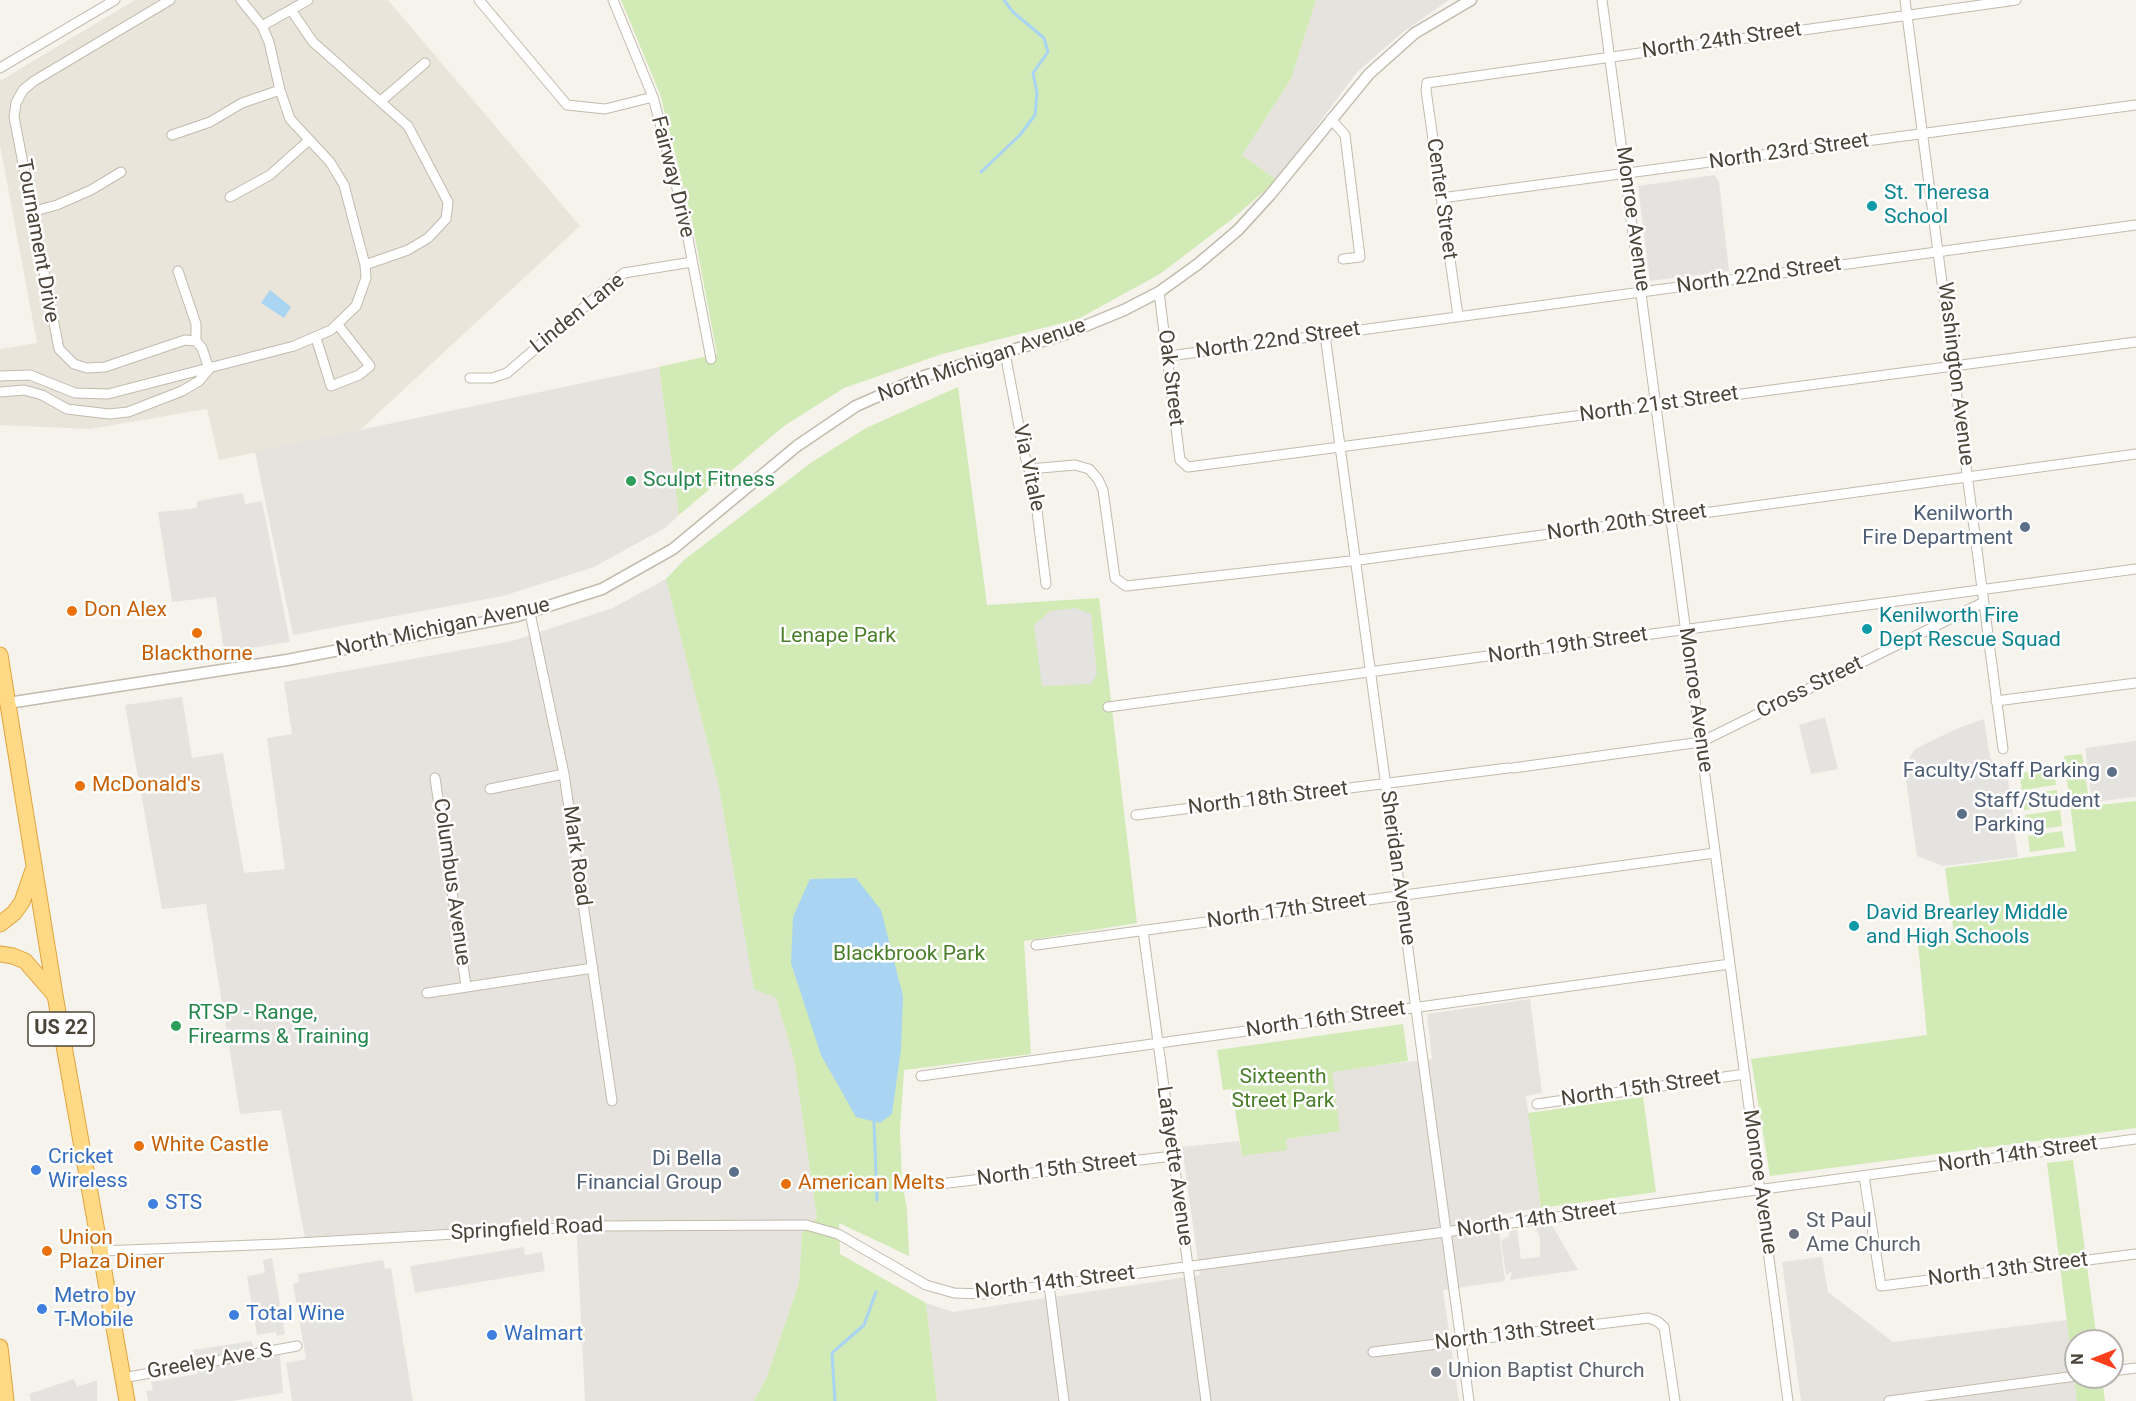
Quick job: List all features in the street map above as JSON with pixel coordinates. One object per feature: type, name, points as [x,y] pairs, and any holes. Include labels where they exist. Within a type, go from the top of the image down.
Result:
[{"type":"highway","name":"US 22","points":[[0,655],[33,867],[127,1401]]},
{"type":"highway","points":[[0,924],[14,913],[22,902],[33,867]]},
{"type":"highway","points":[[0,954],[25,961],[55,995]]},
{"type":"highway","points":[[0,1347],[4,1399]]},
{"type":"street","points":[[0,68],[115,0]]},
{"type":"street","name":"Tournament Drive","points":[[170,0],[23,90],[16,103],[14,117],[55,338],[66,358],[74,364],[87,368],[105,367],[160,347],[185,340],[196,341]]},
{"type":"street","points":[[0,376],[30,375],[75,393],[108,394],[185,372],[209,369],[316,338],[338,325],[356,306],[363,292],[365,265],[344,185],[330,162],[308,141],[290,118],[262,26],[241,0]]},
{"type":"street","points":[[262,26],[308,0]]},
{"type":"street","points":[[479,0],[567,105],[605,109],[624,107],[652,97]]},
{"type":"street","name":"Fairway Drive","points":[[613,0],[652,97],[682,207],[711,359]]},
{"type":"street","name":"North Michigan Avenue","points":[[8,703],[287,660],[530,613],[602,589],[674,549],[797,446],[856,406],[924,376],[1005,353],[1089,325],[1159,292],[1198,264],[1238,230],[1270,195],[1369,74],[1415,33],[1472,0]]},
{"type":"street","name":"Monroe Avenue","points":[[1602,0],[1788,1401]]},
{"type":"street","name":"Washington Avenue","points":[[1905,0],[2003,749]]},
{"type":"street","name":"North 24th Street","points":[[1427,83],[2016,0]]},
{"type":"street","points":[[291,10],[313,42],[408,126],[445,194],[448,211],[446,219],[428,238],[408,250],[365,265]]},
{"type":"street","points":[[381,101],[425,63]]},
{"type":"street","name":"Center Street","points":[[1427,83],[1426,90],[1458,316]]},
{"type":"street","points":[[172,135],[210,122],[242,103],[280,90]]},
{"type":"street","name":"North 23rd Street","points":[[1441,198],[2136,105]]},
{"type":"street","points":[[1331,119],[1345,135],[1360,257],[1343,259]]},
{"type":"street","points":[[230,197],[270,175],[308,141]]},
{"type":"street","points":[[31,212],[74,198],[121,171]]},
{"type":"street","name":"North 22nd Street","points":[[1169,356],[2136,225]]},
{"type":"street","name":"Linden Lane","points":[[470,378],[492,378],[507,373],[624,273],[692,262]]},
{"type":"street","points":[[178,271],[196,324],[196,341],[202,348],[209,369]]},
{"type":"street","name":"Oak Street","points":[[1159,292],[1169,356],[1180,460],[1184,463]]},
{"type":"street","points":[[316,338],[331,386],[359,375],[370,366],[338,325]]},
{"type":"street","name":"Sheridan Avenue","points":[[1325,335],[1468,1401]]},
{"type":"street","name":"North 21st Street","points":[[1184,463],[1188,467],[1341,448],[2136,342]]},
{"type":"street","name":"Via Vitale","points":[[1005,353],[1034,486],[1047,584]]},
{"type":"street","points":[[0,392],[24,390],[42,395],[67,408],[109,414],[128,412],[183,391],[199,381],[209,369]]},
{"type":"street","name":"North 20th Street","points":[[1029,469],[1076,465],[1089,469],[1098,479],[1103,490],[1115,578],[1126,586],[1356,560],[2136,454]]},
{"type":"street","name":"North 19th Street","points":[[1108,707],[2136,569]]},
{"type":"street","name":"Cross Street","points":[[1701,742],[1984,602]]},
{"type":"street","name":"Mark Road","points":[[530,613],[564,774],[612,1101]]},
{"type":"street","points":[[1996,701],[2136,683]]},
{"type":"street","name":"North 18th Street","points":[[1136,814],[1386,785],[1701,742]]},
{"type":"street","points":[[490,789],[564,774]]},
{"type":"street","name":"Columbus Avenue","points":[[435,778],[466,986]]},
{"type":"street","name":"North 17th Street","points":[[1036,945],[1716,853]]},
{"type":"street","name":"Lafayette Avenue","points":[[1143,930],[1206,1401]]},
{"type":"street","name":"North 16th Street","points":[[921,1076],[1730,964]]},
{"type":"street","points":[[427,993],[593,968]]},
{"type":"street","name":"North 15th Street","points":[[1537,1104],[1745,1074]]},
{"type":"street","name":"North 14th Street","points":[[938,1289],[984,1294],[1049,1286],[2136,1138]]},
{"type":"street","name":"North 15th Street","points":[[940,1184],[1173,1156]]},
{"type":"street","name":"North 13th Street","points":[[1864,1176],[1881,1286],[2136,1254]]},
{"type":"street","name":"Springfield Road","points":[[101,1251],[302,1243],[595,1226],[793,1224],[817,1227],[838,1234],[904,1274],[938,1289]]},
{"type":"street","points":[[1049,1286],[1064,1401]]},
{"type":"street","name":"North 13th Street","points":[[1373,1352],[1642,1318],[1658,1321],[1665,1331],[1675,1401]]},
{"type":"street","name":"Greeley Ave S","points":[[123,1378],[297,1346]]},
{"type":"street","points":[[1889,1401],[2064,1378]]},
{"type":"shaded area","points":[[135,0],[388,0],[580,226],[359,431],[219,460],[207,409],[89,429],[0,425],[0,349],[37,343],[0,145],[0,81]]},
{"type":"shaded area","points":[[1316,0],[1449,0],[1402,33],[1357,72],[1277,180],[1242,155],[1291,79]]},
{"type":"shaded area","points":[[1715,175],[1719,182],[1729,271],[1650,281],[1638,186]]},
{"type":"shaded area","points":[[659,367],[679,515],[665,528],[594,567],[503,596],[293,635],[255,452]]},
{"type":"shaded area","points":[[243,493],[245,504],[262,501],[290,642],[224,652],[216,597],[172,602],[158,512],[197,508],[197,501]]},
{"type":"shaded area","points":[[666,579],[719,788],[754,988],[776,998],[794,1059],[817,1218],[802,1232],[799,1283],[767,1376],[754,1401],[585,1401],[576,1220],[305,1238],[281,1110],[240,1114],[206,904],[162,909],[125,705],[182,697],[192,758],[223,753],[244,873],[285,869],[267,738],[292,734],[284,682],[512,641],[613,608]]},
{"type":"shaded area","points":[[1075,608],[1091,614],[1097,674],[1091,684],[1042,686],[1034,625],[1050,611]]},
{"type":"shaded area","points":[[1825,717],[1838,769],[1811,774],[1799,725]]},
{"type":"shaded area","name":"Staff/Student Parking","points":[[1984,719],[1990,758],[2007,772],[2018,857],[1943,866],[1917,856],[1904,767],[1915,749],[1956,729]]},
{"type":"shaded area","name":"Faculty/Staff Parking","points":[[2136,741],[2136,797],[2092,802],[2085,748]]},
{"type":"shaded area","points":[[1530,999],[1542,1093],[1526,1096],[1541,1208],[1497,1215],[1505,1281],[1443,1290],[1459,1401],[937,1401],[926,1303],[953,1312],[1200,1275],[1182,1147],[1239,1141],[1242,1156],[1287,1149],[1286,1139],[1339,1131],[1331,1071],[1432,1059],[1427,1014]]},
{"type":"shaded area","points":[[1552,1225],[1578,1270],[1510,1280],[1512,1272],[1506,1275],[1501,1241],[1509,1236],[1509,1231],[1517,1230],[1521,1259],[1540,1257],[1540,1238],[1536,1228]]},
{"type":"shaded area","points":[[524,1247],[525,1255],[542,1252],[545,1271],[415,1293],[410,1266]]},
{"type":"shaded area","points":[[1822,1257],[1828,1292],[1893,1342],[2067,1320],[2068,1329],[2064,1329],[2064,1389],[2076,1389],[2077,1401],[1801,1401],[1782,1262]]},
{"type":"shaded area","points":[[272,1258],[285,1334],[277,1336],[276,1332],[257,1335],[247,1276],[265,1273],[263,1260]]},
{"type":"shaded area","points":[[383,1260],[385,1269],[391,1268],[413,1401],[292,1401],[286,1363],[306,1359],[293,1284],[299,1282],[298,1274]]},
{"type":"shaded area","points":[[252,1341],[255,1359],[280,1355],[283,1393],[232,1401],[148,1401],[146,1391],[153,1390],[151,1382],[197,1374],[193,1350]]},
{"type":"shaded area","points":[[74,1379],[77,1387],[97,1380],[97,1401],[31,1401],[29,1394]]},
{"type":"green space","points":[[621,0],[1316,0],[1291,79],[1242,155],[1277,180],[1231,220],[1160,274],[1078,319],[942,354],[844,388],[784,426],[679,515],[659,367],[717,354],[691,216],[660,94]]},
{"type":"green space","points":[[958,387],[987,605],[1099,598],[1137,923],[1024,941],[1031,1054],[904,1070],[900,1130],[909,1256],[839,1223],[840,1254],[926,1303],[937,1401],[754,1401],[767,1376],[799,1283],[802,1232],[817,1218],[794,1059],[776,998],[754,989],[719,788],[666,579],[684,560],[812,462],[866,428]]},
{"type":"green space","points":[[2082,754],[2090,806],[2136,801],[2136,1128],[1770,1176],[1751,1059],[1927,1035],[1918,944],[1955,940],[1945,868],[2076,851],[2064,756]]},
{"type":"green space","points":[[2054,769],[2056,785],[2022,790],[2019,773]]},
{"type":"green space","points":[[2057,790],[2059,806],[2024,810],[2022,794]]},
{"type":"green space","points":[[2060,810],[2062,826],[2027,831],[2025,815]]},
{"type":"green space","points":[[2062,831],[2065,847],[2030,852],[2028,836]]},
{"type":"green space","name":"Sixteenth Street Park","points":[[1403,1024],[1408,1061],[1332,1072],[1340,1131],[1286,1139],[1287,1150],[1242,1156],[1232,1089],[1223,1090],[1217,1050]]},
{"type":"green space","points":[[1643,1097],[1656,1192],[1541,1208],[1528,1113]]},
{"type":"green space","points":[[2073,1160],[2095,1329],[2068,1329],[2047,1163]]},
{"type":"green space","points":[[2075,1389],[2104,1389],[2105,1401],[2077,1401]]},
{"type":"water","points":[[270,290],[291,307],[284,318],[261,303]]},
{"type":"water","points":[[856,878],[881,910],[903,996],[901,1049],[892,1114],[880,1123],[856,1117],[821,1055],[791,963],[793,917],[810,879]]},
{"type":"waterway","points":[[981,172],[1020,135],[1035,115],[1037,93],[1033,73],[1048,52],[1044,38],[1013,12],[1004,0]]},
{"type":"waterway","points":[[874,1122],[877,1200]]},
{"type":"waterway","points":[[835,1401],[832,1353],[864,1325],[876,1292]]},
{"type":"place","name":"St. Theresa School","points":[[1872,206]]},
{"type":"place","name":"Sculpt Fitness","points":[[631,481]]},
{"type":"place","name":"Kenilworth Fire Department","points":[[2025,527]]},
{"type":"place","name":"Don Alex","points":[[72,611]]},
{"type":"place","name":"Kenilworth Fire Dept Rescue Squad","points":[[1867,629]]},
{"type":"place","name":"Blackthorne","points":[[197,633]]},
{"type":"place","name":"Faculty/Staff Parking","points":[[2112,772]]},
{"type":"place","name":"McDonald's","points":[[80,786]]},
{"type":"place","name":"Staff/Student Parking","points":[[1962,814]]},
{"type":"place","name":"David Brearley Middle and High Schools","points":[[1854,926]]},
{"type":"place","name":"RTSP - Range, Firearms & Training","points":[[176,1026]]},
{"type":"place","name":"White Castle","points":[[139,1146]]},
{"type":"place","name":"Cricket Wireless","points":[[36,1170]]},
{"type":"place","name":"Di Bella Financial Group","points":[[734,1172]]},
{"type":"place","name":"American Melts","points":[[786,1184]]},
{"type":"place","name":"STS","points":[[153,1204]]},
{"type":"place","name":"St Paul Ame Church","points":[[1794,1234]]},
{"type":"place","name":"Union Plaza Diner","points":[[47,1251]]},
{"type":"place","name":"Metro by T-Mobile","points":[[42,1309]]},
{"type":"place","name":"Total Wine","points":[[234,1315]]},
{"type":"place","name":"Walmart","points":[[492,1335]]},
{"type":"place","name":"Union Baptist Church","points":[[1436,1372]]},
{"type":"park label","name":"Lenape Park","points":[[838,637]]},
{"type":"park label","name":"Blackbrook Park","points":[[909,955]]}]
